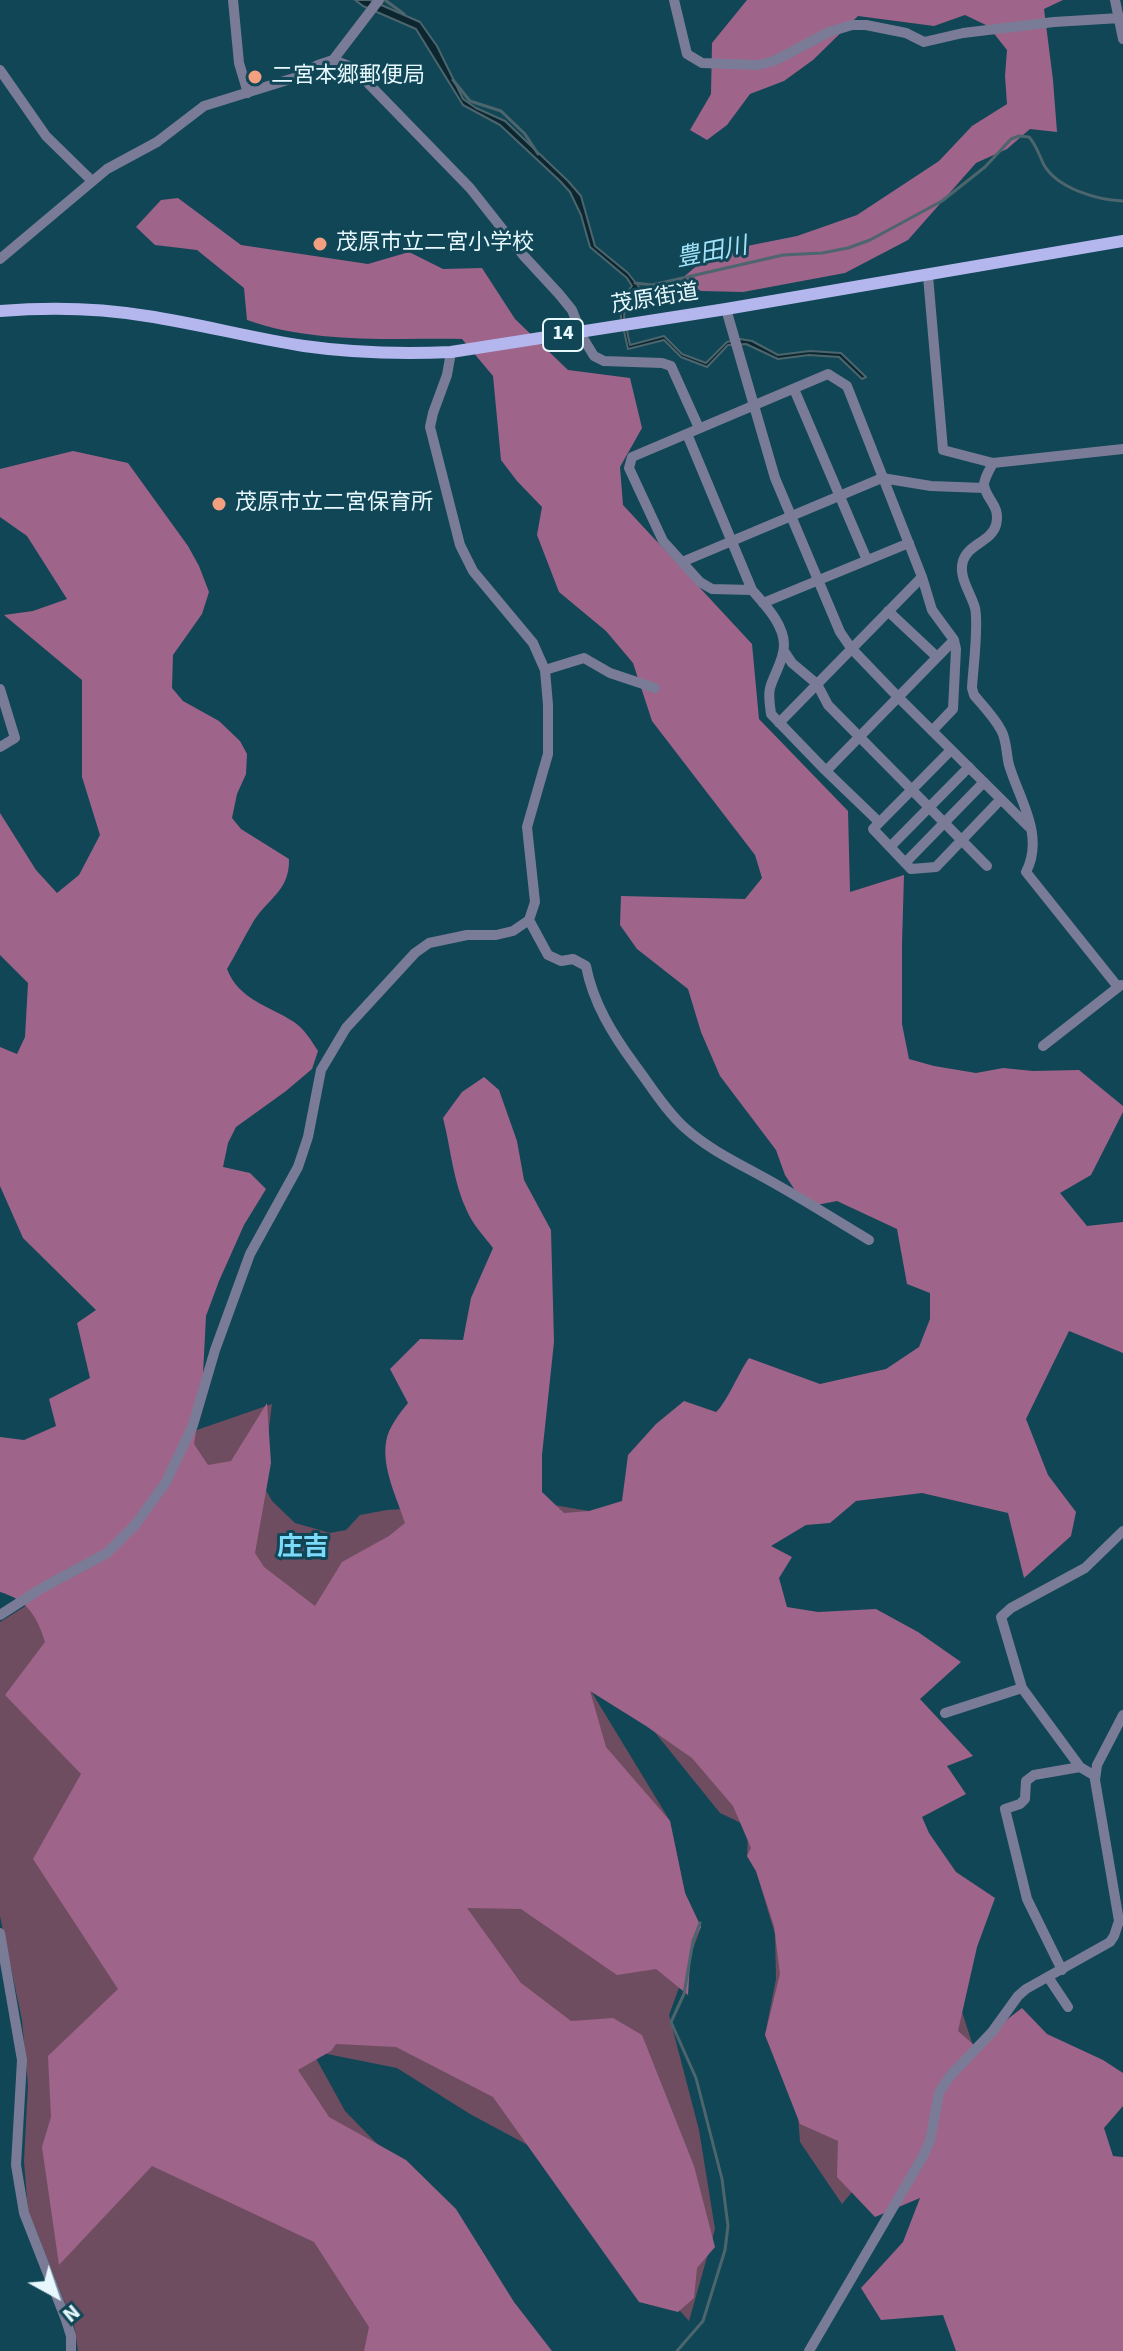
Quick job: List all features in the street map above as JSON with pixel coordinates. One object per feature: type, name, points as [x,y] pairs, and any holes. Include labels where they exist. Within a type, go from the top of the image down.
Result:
[{"type":"main road","name":"茂原街道","points":[[0,311],[49,309],[119,312],[344,351],[451,352],[928,276],[1123,241]]},
{"type":"street","points":[[233,0],[239,63],[248,93]]},
{"type":"street","points":[[0,259],[107,169],[157,142],[204,106],[294,78],[333,60],[379,0]]},
{"type":"street","points":[[674,0],[687,54],[702,63],[718,64],[758,65],[774,61],[829,32],[852,25],[906,33],[924,42],[963,33],[1120,18]]},
{"type":"street","points":[[1115,0],[1123,39]]},
{"type":"street","points":[[333,60],[349,66],[365,80],[470,188],[523,255],[566,302],[599,360],[671,366],[699,428]]},
{"type":"street","points":[[0,70],[46,136],[92,181]]},
{"type":"street","points":[[928,276],[943,450],[993,463],[1123,449]]},
{"type":"street","points":[[726,309],[775,478],[840,632],[851,648],[898,697],[1031,829]]},
{"type":"street","points":[[0,1615],[107,1553],[135,1525],[166,1482],[193,1425],[215,1350],[250,1254],[298,1167],[308,1137],[321,1070],[346,1028],[415,953],[429,943],[467,935],[496,935],[513,931],[529,920],[535,902],[527,827],[548,754],[545,670],[533,643],[473,571],[460,545],[430,427],[451,352]]},
{"type":"street","points":[[752,590],[712,589],[700,582],[663,541],[629,468],[632,457],[828,374],[847,386],[932,610],[954,640],[953,709],[932,731]]},
{"type":"street","points":[[794,389],[867,560]]},
{"type":"street","points":[[687,434],[752,590],[781,632],[784,651],[769,696],[771,714],[879,822]]},
{"type":"street","points":[[993,463],[984,488],[997,510],[996,526],[990,536],[968,552],[962,562],[975,616],[972,688],[1003,732],[1009,766],[1027,808],[1031,829],[1030,864],[1026,872],[1121,987],[1043,1046]]},
{"type":"street","points":[[682,562],[882,478],[931,486],[984,488]]},
{"type":"street","points":[[763,603],[909,543]]},
{"type":"street","points":[[779,723],[922,577]]},
{"type":"street","points":[[888,611],[937,657]]},
{"type":"street","points":[[826,771],[954,640]]},
{"type":"street","points":[[784,651],[792,663],[817,684],[828,705],[987,866]]},
{"type":"street","points":[[545,670],[584,658],[610,673],[655,688]]},
{"type":"street","points":[[0,689],[15,738],[0,747]]},
{"type":"street","points":[[951,750],[873,829],[911,869],[936,867],[1001,799]]},
{"type":"street","points":[[890,847],[969,767]]},
{"type":"street","points":[[905,863],[984,782]]},
{"type":"street","points":[[529,920],[548,955],[561,961],[573,959],[586,966],[589,984],[624,1051],[684,1127],[730,1160],[869,1240]]},
{"type":"street","points":[[1095,1776],[1080,1767],[1022,1688],[1001,1617],[1011,1608],[1085,1568],[1123,1531]]},
{"type":"street","points":[[945,1713],[1022,1688]]},
{"type":"street","points":[[809,2351],[922,2158],[930,2141],[939,2093],[950,2076],[992,2032],[1026,1989],[1110,1942],[1114,1936],[1119,1921],[1096,1797],[1095,1776],[1097,1765],[1123,1715]]},
{"type":"street","points":[[1062,1970],[1027,1899],[1005,1809],[1025,1799],[1026,1781],[1034,1775],[1080,1767]]},
{"type":"street","points":[[1111,1878],[1123,1874]]},
{"type":"street","points":[[0,1933],[22,2060],[16,2165],[24,2213],[66,2320],[71,2351]]},
{"type":"street","points":[[1048,1977],[1068,2007]]},
{"type":"shaded area","points":[[747,0],[1063,0],[1044,9],[1057,132],[1030,129],[1007,149],[976,163],[908,240],[845,273],[743,292],[701,291],[680,280],[712,253],[797,236],[857,215],[939,161],[972,126],[1007,104],[1007,50],[988,26],[965,15],[934,26],[858,16],[813,60],[784,81],[750,94],[727,125],[707,140],[690,130],[711,94],[712,43]]},
{"type":"shaded area","points":[[178,198],[241,245],[368,264],[409,252],[443,269],[482,268],[515,319],[568,370],[630,378],[642,428],[620,467],[623,505],[752,644],[759,719],[848,811],[850,892],[904,875],[902,1024],[909,1059],[976,1073],[1003,1068],[1079,1070],[1123,1106],[1123,1112],[1091,1175],[1060,1193],[1087,1226],[1123,1222],[1123,1353],[1069,1331],[1026,1419],[1048,1475],[1076,1512],[1071,1536],[1024,1578],[1008,1513],[922,1493],[856,1501],[830,1523],[806,1525],[771,1546],[792,1557],[779,1578],[787,1607],[818,1612],[876,1609],[918,1632],[961,1662],[920,1699],[973,1756],[947,1766],[966,1794],[922,1817],[929,1833],[956,1872],[995,1898],[977,1947],[958,2031],[974,2045],[1022,2008],[1047,2034],[1103,2060],[1123,2073],[1123,2106],[1104,2128],[1113,2156],[1123,2157],[1123,2351],[956,2351],[943,2315],[881,2320],[861,2288],[903,2242],[920,2198],[875,2217],[837,2177],[838,2141],[800,2124],[765,2035],[780,1974],[774,1926],[756,1871],[747,1856],[751,1848],[733,1806],[692,1758],[590,1691],[606,1747],[670,1821],[685,1893],[701,1927],[691,1946],[688,1995],[656,1969],[617,1975],[521,1909],[467,1908],[521,1983],[571,2021],[613,2018],[642,2035],[694,2166],[715,2247],[697,2268],[694,2298],[678,2312],[639,2302],[493,2097],[396,2047],[336,2044],[331,2051],[298,2070],[329,2117],[406,2160],[456,2209],[514,2302],[552,2351],[364,2351],[369,2327],[314,2242],[152,2166],[59,2265],[42,2147],[51,2117],[48,2056],[118,1989],[33,1859],[81,1774],[5,1695],[45,1642],[30,1610],[0,1592],[0,1437],[24,1440],[56,1426],[49,1399],[90,1378],[77,1323],[96,1310],[23,1238],[0,1186],[0,1047],[17,1054],[25,1037],[28,983],[0,955],[0,813],[36,870],[57,893],[79,875],[100,835],[82,777],[82,680],[4,615],[33,611],[67,599],[27,536],[0,517],[0,469],[73,451],[128,463],[188,546],[209,592],[202,614],[173,655],[172,688],[183,701],[219,721],[240,741],[247,754],[246,774],[237,794],[232,818],[241,829],[289,859],[286,880],[258,915],[227,969],[239,988],[255,1001],[298,1025],[318,1051],[312,1069],[236,1127],[228,1143],[223,1167],[250,1173],[266,1189],[244,1225],[206,1316],[202,1394],[194,1444],[208,1465],[231,1461],[267,1403],[271,1463],[255,1553],[264,1567],[315,1606],[342,1562],[389,1536],[405,1523],[391,1483],[385,1452],[389,1432],[408,1403],[390,1369],[420,1339],[463,1340],[471,1298],[493,1248],[472,1221],[462,1200],[443,1118],[462,1092],[484,1077],[499,1090],[517,1141],[524,1180],[551,1230],[554,1342],[542,1455],[542,1492],[564,1513],[589,1511],[622,1501],[628,1455],[656,1424],[684,1401],[716,1412],[749,1358],[820,1384],[886,1369],[919,1347],[930,1319],[930,1293],[907,1284],[897,1229],[837,1201],[806,1207],[785,1175],[776,1150],[720,1076],[701,1032],[688,989],[637,949],[620,925],[621,896],[745,899],[762,878],[755,855],[652,721],[633,663],[606,631],[559,592],[537,535],[542,507],[501,460],[493,376],[462,339],[326,336],[273,328],[247,320],[244,288],[197,250],[155,245],[136,227],[161,200]]},
{"type":"shaded area","points":[[272,1404],[262,1483],[272,1501],[295,1523],[330,1533],[346,1530],[360,1515],[387,1510],[530,1501],[589,1511],[894,1799],[973,2046],[842,2204],[800,2142],[798,2116],[791,2092],[765,2035],[776,1979],[775,1934],[756,1871],[747,1856],[748,1835],[741,1823],[720,1813],[645,1720],[591,1691],[670,1821],[685,1893],[701,1927],[669,2015],[699,2130],[715,2229],[689,2321],[537,2150],[470,2114],[397,2068],[312,2051],[345,2111],[390,2157],[549,2351],[78,2351],[74,2325],[28,2211],[24,2161],[28,2085],[22,2020],[0,1916],[0,1622],[111,1553],[194,1431]]},
{"type":"water","points":[[355,0],[370,0],[420,22],[437,46],[463,99],[505,121],[581,196],[595,246],[628,273],[639,287],[660,298],[639,293],[625,302],[624,317],[630,345],[664,336],[682,354],[706,363],[727,342],[740,339],[752,341],[778,355],[810,351],[841,353],[866,377],[862,379],[839,357],[809,355],[778,359],[746,344],[728,345],[707,367],[681,357],[664,340],[628,349],[620,301],[632,286],[627,278],[590,247],[581,215],[570,192],[500,125],[463,105],[416,29]]},
{"type":"waterway","name":"豊田川","points":[[385,0],[404,14]]},
{"type":"waterway","name":"豊田川","points":[[453,80],[470,101],[501,111],[525,134],[538,154]]},
{"type":"waterway","name":"豊田川","points":[[635,283],[652,285],[783,255],[848,248],[870,240],[942,201],[985,167],[1011,139],[1019,136],[1029,137],[1044,165],[1059,181],[1091,195],[1123,201]]},
{"type":"waterway","points":[[677,2351],[703,2321],[725,2250],[728,2226],[722,2179],[696,2078],[671,2022],[684,1994],[693,1941],[700,1923]]},
{"type":"place","name":"二宮本郷郵便局","points":[[255,77]]},
{"type":"place","name":"茂原市立二宮小学校","points":[[320,244]]},
{"type":"place","name":"茂原市立二宮保育所","points":[[219,504]]},
{"type":"district","name":"庄吉","points":[[303,1549]]}]
